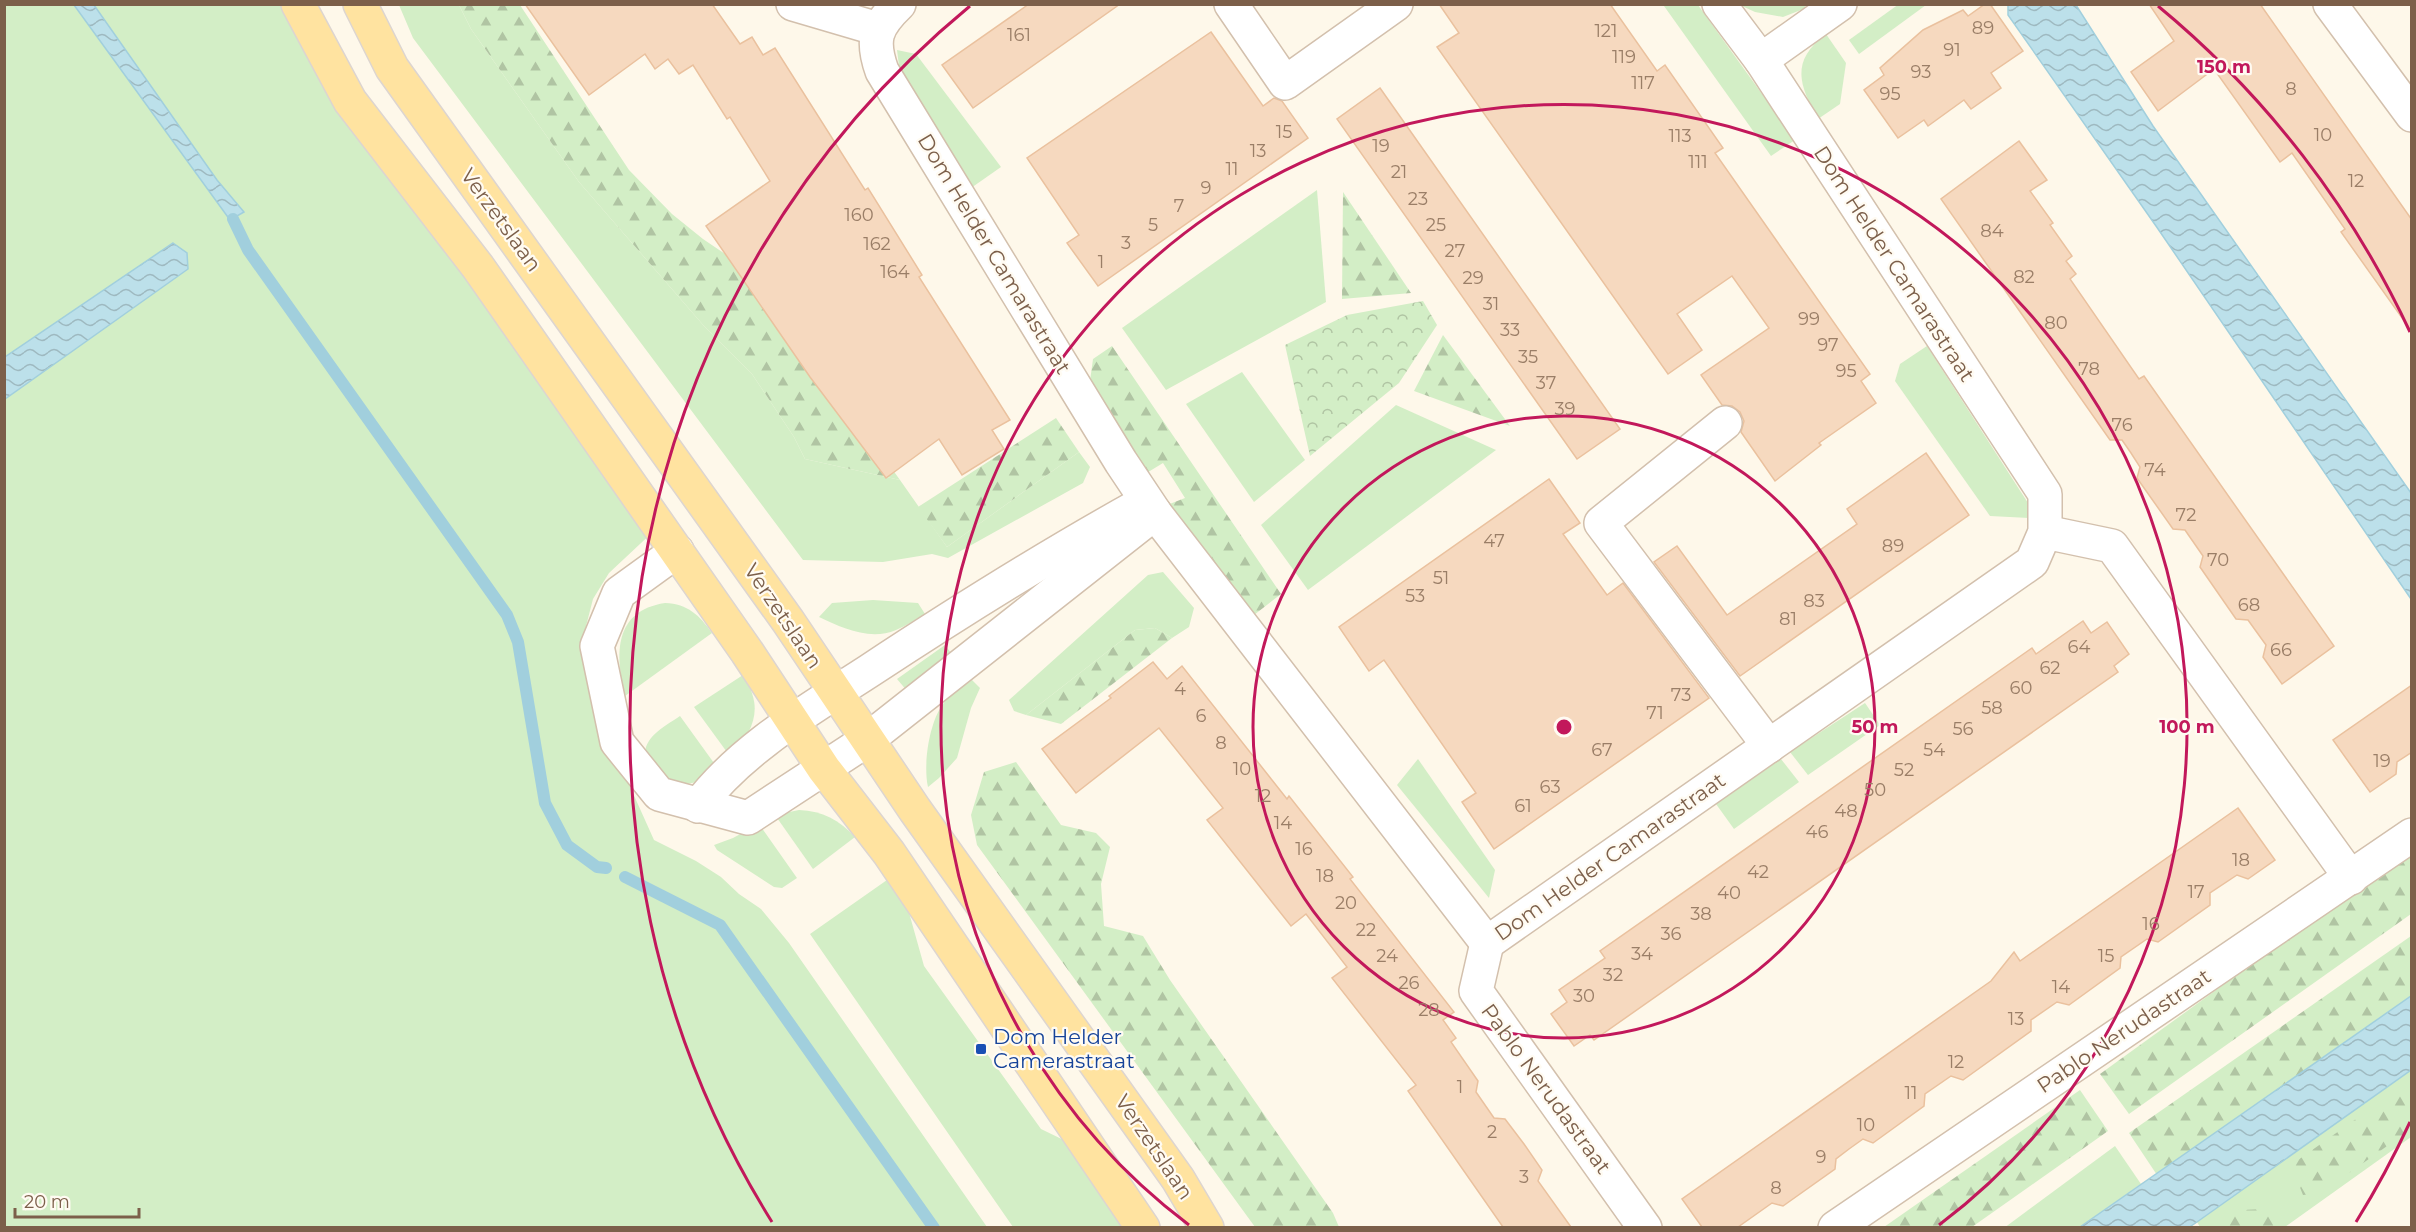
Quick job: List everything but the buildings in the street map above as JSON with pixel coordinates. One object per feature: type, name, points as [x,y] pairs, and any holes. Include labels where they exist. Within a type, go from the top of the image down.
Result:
[{"type":"main road","points":[[298,4],[350,101],[478,267],[677,551],[824,769],[889,853],[1143,1227]]},
{"type":"main road","name":"Verzetslaan","points":[[360,4],[392,68],[788,621],[834,693],[1178,1179],[1207,1227]]},
{"type":"street","points":[[792,4],[878,29],[899,4]]},
{"type":"street","points":[[1231,4],[1285,83],[1396,4]]},
{"type":"street","name":"Dom Helder Camarastraat","points":[[878,29],[874,49],[882,71],[1121,462],[1151,507],[1487,943],[2032,562],[2045,532],[2044,494],[1761,60],[1719,4]]},
{"type":"street","points":[[1761,60],[1840,4]]},
{"type":"street","points":[[2330,4],[2412,115]]},
{"type":"street","points":[[1725,423],[1600,523],[1769,746]]},
{"type":"street","points":[[698,806],[716,782],[791,720],[967,606],[1151,507]]},
{"type":"street","points":[[677,551],[619,593],[597,646],[617,742],[659,795],[748,818],[867,740],[1151,507]]},
{"type":"street","points":[[2045,532],[2112,546],[2351,878]]},
{"type":"street","name":"Pablo Nerudastraat","points":[[1835,1227],[2412,835]]},
{"type":"street","name":"Pablo Nerudastraat","points":[[1487,943],[1476,991],[1645,1227]]},
{"type":"green space","points":[[1666,4],[1698,5],[1795,140],[1771,156],[1664,6]]},
{"type":"green space","points":[[1899,4],[1926,5],[1859,54],[1849,40]]},
{"type":"green space","points":[[5,5],[74,5],[230,220],[244,212],[217,180],[94,5],[296,5],[656,529],[609,573],[593,599],[584,634],[610,742],[654,840],[696,861],[721,877],[739,894],[761,909],[789,943],[987,1227],[5,1227],[5,399],[188,269],[5,357]]},
{"type":"green space","points":[[399,5],[459,5],[471,29],[579,182],[704,326],[752,374],[794,437],[805,459],[900,480],[947,547],[1079,452],[1090,467],[1083,483],[948,558],[932,554],[883,562],[803,560],[413,38]]},
{"type":"green space","points":[[459,5],[520,5],[629,170],[672,214],[734,260],[847,406],[900,480],[805,459],[794,437],[752,374],[704,326],[579,182],[471,29]]},
{"type":"green space","points":[[1740,5],[1804,5],[1806,8],[1783,17],[1755,12]]},
{"type":"green space","points":[[1826,34],[1846,63],[1840,104],[1818,119],[1806,95],[1801,74],[1807,54]]},
{"type":"green space","points":[[897,50],[916,54],[1001,167],[971,188],[900,74]]},
{"type":"green space","points":[[1317,190],[1326,302],[1166,390],[1122,328]]},
{"type":"green space","points":[[1343,192],[1411,293],[1342,299]]},
{"type":"green space","points":[[1423,301],[1437,325],[1399,383],[1310,456],[1285,345],[1347,315]]},
{"type":"green space","points":[[1443,335],[1510,426],[1414,391]]},
{"type":"green space","points":[[1112,346],[1281,594],[1254,615],[1167,505],[1185,498],[1163,463],[1145,474],[1090,381],[1093,359]]},
{"type":"green space","points":[[1927,346],[2028,503],[2029,518],[1990,516],[1895,381],[1900,364]]},
{"type":"green space","points":[[1242,372],[1305,460],[1254,502],[1186,404]]},
{"type":"green space","points":[[1396,405],[1496,450],[1308,590],[1261,525]]},
{"type":"green space","points":[[1056,418],[1079,452],[947,547],[918,507]]},
{"type":"green space","points":[[1163,572],[1194,608],[1189,627],[1172,638],[1155,628],[1135,630],[1026,715],[1014,711],[1009,700],[1148,575]]},
{"type":"green space","points":[[873,600],[918,603],[925,614],[896,630],[876,634],[856,632],[819,617],[832,603]]},
{"type":"green space","points":[[665,603],[687,608],[712,633],[625,696],[620,651],[627,625],[635,615]]},
{"type":"green space","points":[[1155,628],[1172,638],[1061,724],[1026,715],[1135,630]]},
{"type":"green space","points":[[945,645],[954,657],[908,692],[897,679]]},
{"type":"green space","points":[[743,675],[754,699],[754,718],[746,738],[732,759],[694,707]]},
{"type":"green space","points":[[972,680],[980,688],[971,708],[957,758],[928,787],[926,767],[928,744],[938,712],[952,694]]},
{"type":"green space","points":[[1865,703],[1880,725],[1808,775],[1790,752]]},
{"type":"green space","points":[[680,716],[719,770],[694,783],[680,784],[666,779],[657,771],[645,753],[653,736]]},
{"type":"green space","points":[[1418,759],[1495,870],[1489,898],[1397,785]]},
{"type":"green space","points":[[1781,759],[1799,782],[1734,829],[1716,804]]},
{"type":"green space","points":[[1016,762],[1061,825],[1096,833],[1110,847],[1101,884],[1104,926],[1143,936],[1170,980],[1333,1213],[1339,1227],[1255,1227],[977,845],[971,815],[984,772]]},
{"type":"green space","points":[[799,810],[816,812],[830,818],[855,837],[813,869],[775,815]]},
{"type":"green space","points":[[759,824],[797,878],[782,888],[774,887],[717,850],[714,845]]},
{"type":"green space","points":[[2411,849],[2411,914],[2129,1114],[2100,1074]]},
{"type":"green space","points":[[887,880],[908,909],[924,966],[1041,1129],[1076,1146],[1138,1227],[1013,1227],[810,934]]},
{"type":"green space","points":[[2411,936],[2411,996],[2157,1175],[2129,1133]]},
{"type":"green space","points":[[2411,1070],[2411,1137],[2285,1227],[2200,1227],[2197,1222]]},
{"type":"green space","points":[[2411,1080],[2411,1129],[2321,1193],[2303,1195],[2291,1165]]},
{"type":"green space","points":[[2080,1090],[2108,1131],[1972,1227],[1884,1227]]},
{"type":"green space","points":[[2115,1146],[2141,1184],[2080,1227],[2004,1228]]},
{"type":"green space","points":[[2265,1209],[2279,1224],[2274,1227],[2218,1227],[2214,1220],[2241,1210]]},
{"type":"water","points":[[74,5],[94,5],[217,180],[244,212],[230,220]]},
{"type":"water","points":[[2008,5],[2076,5],[2153,126],[2411,493],[2411,599],[2156,226],[2008,15]]},
{"type":"water","points":[[173,243],[187,253],[188,269],[5,399],[5,357]]},
{"type":"water","points":[[2411,996],[2411,1070],[2197,1222],[2188,1228],[2080,1227]]},
{"type":"waterway","points":[[233,219],[248,250],[507,615],[518,642],[545,803],[567,845],[597,867],[606,868]]},
{"type":"waterway","points":[[625,877],[720,925],[934,1228]]},
{"type":"place","name":"Dom Helder Camerastraat","points":[[981,1049]]}]
